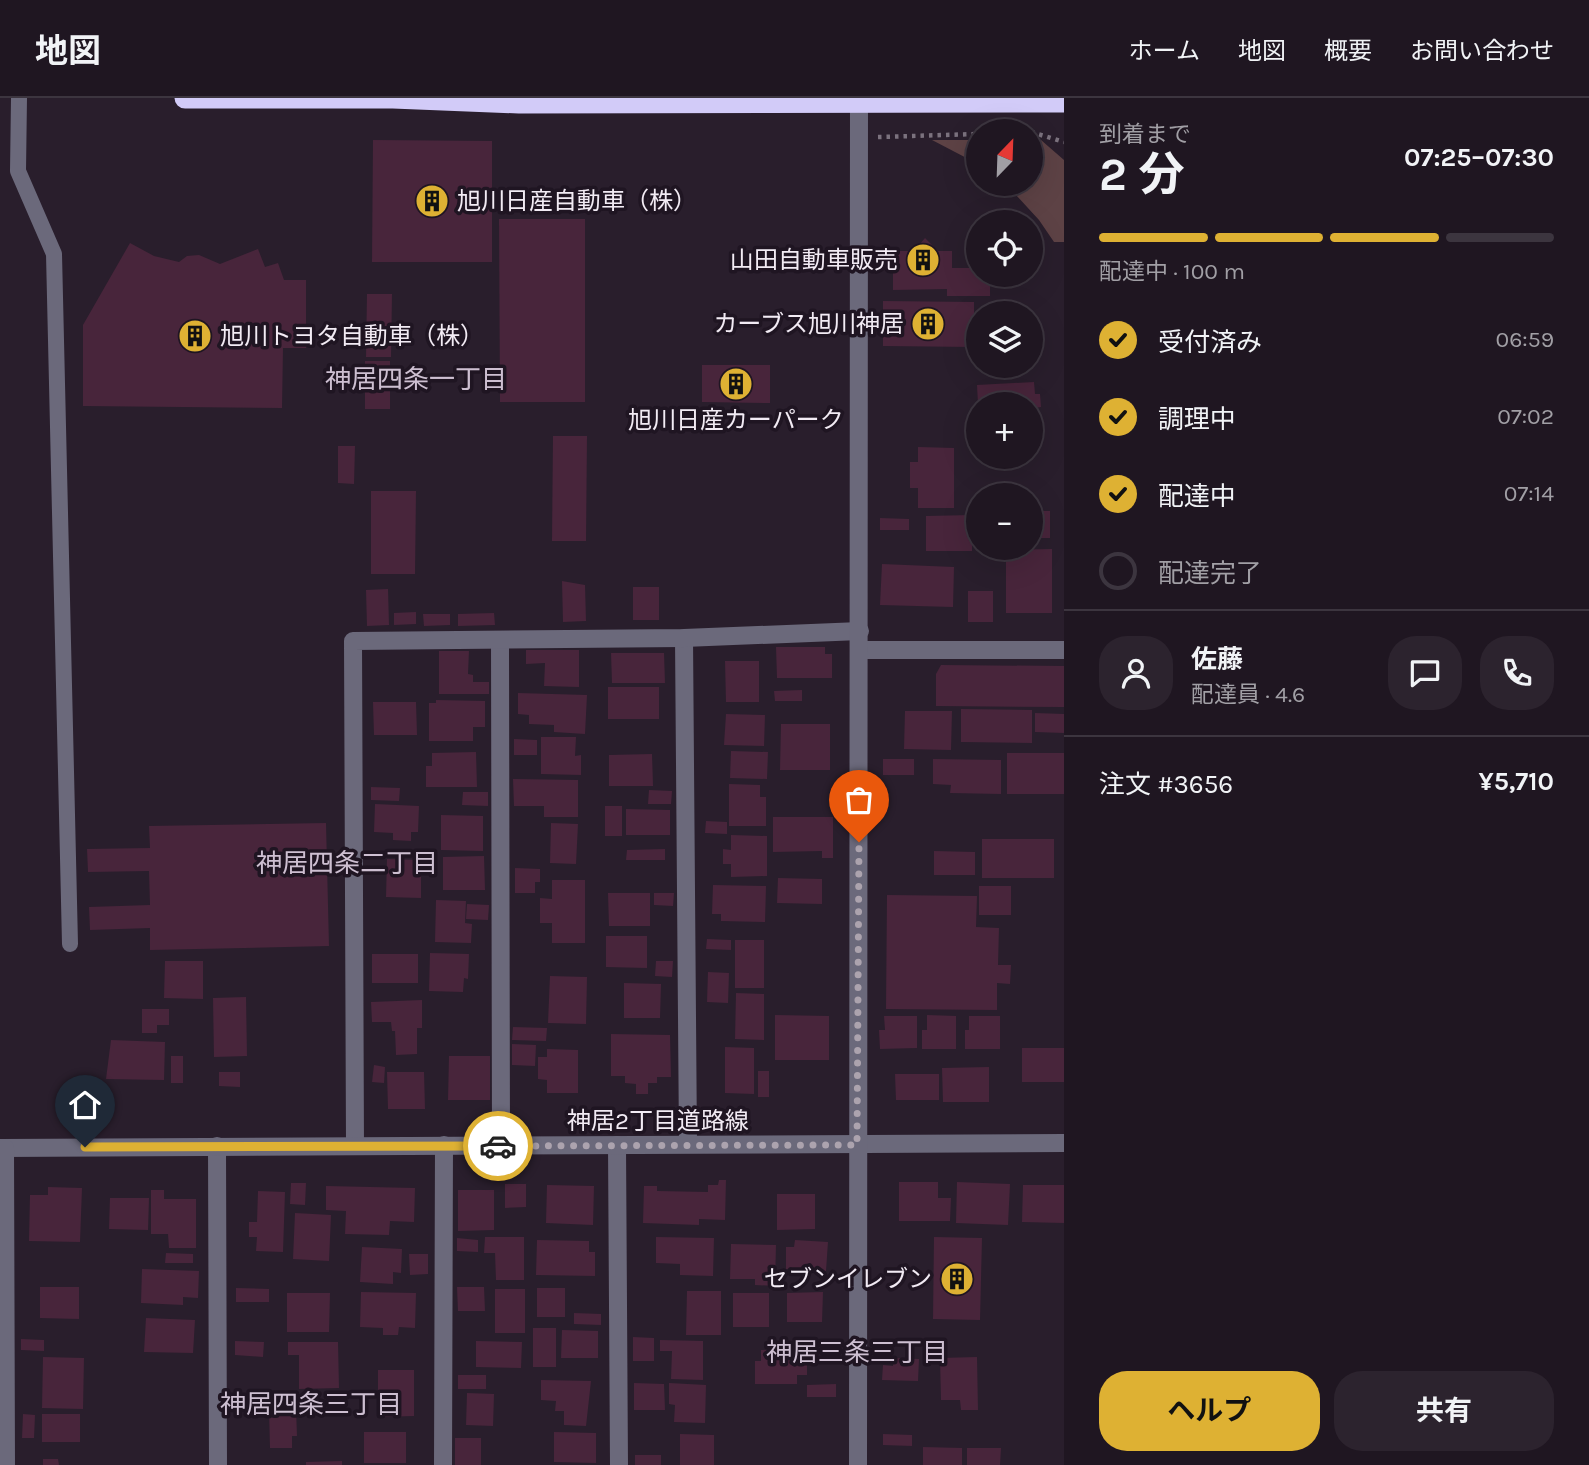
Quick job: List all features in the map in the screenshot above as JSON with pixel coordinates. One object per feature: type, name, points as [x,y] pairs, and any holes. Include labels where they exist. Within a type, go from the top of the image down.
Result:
[{"type":"highway","points":[[185,98],[393,98],[519,103],[859,100],[1064,102]]},
{"type":"street","points":[[858,1465],[859,100]]},
{"type":"street","points":[[355,1146],[353,641],[684,638],[860,631]]},
{"type":"street","points":[[684,638],[688,1144]]},
{"type":"street","points":[[500,640],[501,1146]]},
{"type":"street","points":[[860,650],[1064,650]]},
{"type":"street","name":"神居2丁目道路線","points":[[3,1148],[1064,1143]]},
{"type":"street","points":[[443,1465],[444,1145]]},
{"type":"street","points":[[617,1145],[619,1465]]},
{"type":"street","points":[[217,1146],[218,1465]]},
{"type":"street","points":[[3,1148],[6,1465]]},
{"type":"lane","points":[[19,98],[18,171],[54,254],[70,944]]},
{"type":"path","points":[[859,138],[966,134]]},
{"type":"path","points":[[1043,136],[1064,142]]},
{"type":"shaded area","points":[[932,140],[966,140],[966,158]]},
{"type":"shaded area","points":[[1043,142],[1064,160],[1064,242],[1054,242],[1043,226],[1043,210],[1030,210],[1017,196],[1043,196]]},
{"type":"building","name":"旭川日産自動車（株）","points":[[373,140],[492,141],[492,262],[372,262]]},
{"type":"building","points":[[499,219],[585,219],[585,402],[500,402]]},
{"type":"building","name":"山田自動車販売","points":[[925,238],[938,251],[952,251],[952,268],[966,268],[966,287],[990,287],[990,296],[947,296],[947,289],[893,290],[893,251],[914,251]]},
{"type":"building","name":"旭川トヨタ自動車（株）","points":[[130,243],[154,256],[179,262],[187,256],[199,255],[220,264],[258,249],[265,267],[278,263],[284,280],[306,280],[306,348],[283,348],[282,408],[83,406],[83,325]]},
{"type":"building","points":[[367,294],[392,294],[391,357],[366,357]]},
{"type":"building","name":"カーブス旭川神居","points":[[883,301],[966,302],[966,347],[883,346]]},
{"type":"building","points":[[365,361],[390,361],[390,409],[365,409]]},
{"type":"building","name":"旭川日産カーパーク","points":[[702,365],[770,365],[770,403],[702,402]]},
{"type":"building","points":[[1034,382],[1035,392],[977,392],[977,385]]},
{"type":"building","points":[[553,436],[587,436],[586,541],[552,541]]},
{"type":"building","points":[[338,446],[355,446],[354,484],[338,483]]},
{"type":"building","points":[[918,447],[954,448],[954,508],[918,508],[918,488],[910,488],[910,462],[918,462]]},
{"type":"building","points":[[371,491],[416,491],[415,574],[371,574]]},
{"type":"building","points":[[1043,511],[1050,511],[1050,538],[1043,538]]},
{"type":"building","points":[[966,515],[966,551],[926,551],[926,516]]},
{"type":"building","points":[[880,518],[909,519],[909,530],[880,530]]},
{"type":"building","points":[[1043,549],[1052,549],[1052,613],[1006,613],[1006,560],[1043,560]]},
{"type":"building","points":[[882,564],[954,567],[953,607],[880,605]]},
{"type":"building","points":[[562,581],[585,585],[586,621],[563,622]]},
{"type":"building","points":[[633,587],[659,587],[659,620],[633,620]]},
{"type":"building","points":[[388,589],[389,625],[367,626],[366,590]]},
{"type":"building","points":[[968,591],[993,591],[993,622],[968,622]]},
{"type":"building","points":[[416,612],[416,624],[394,625],[394,613]]},
{"type":"building","points":[[494,613],[495,625],[458,626],[458,614]]},
{"type":"building","points":[[423,614],[450,614],[450,625],[424,626]]},
{"type":"building","points":[[776,647],[825,647],[825,654],[832,654],[832,678],[777,678]]},
{"type":"building","points":[[526,650],[579,650],[579,687],[544,686],[545,663],[526,664]]},
{"type":"building","points":[[439,651],[469,651],[468,674],[473,675],[473,682],[489,682],[489,694],[439,694]]},
{"type":"building","points":[[611,653],[664,653],[665,683],[612,683]]},
{"type":"building","points":[[725,661],[759,661],[759,702],[726,702]]},
{"type":"building","points":[[941,665],[1064,666],[1064,707],[936,706],[936,674]]},
{"type":"building","points":[[608,687],[659,687],[659,719],[608,719]]},
{"type":"building","points":[[802,690],[802,701],[775,701],[774,691]]},
{"type":"building","points":[[518,693],[587,695],[585,734],[554,732],[554,725],[529,724],[529,715],[518,714]]},
{"type":"building","points":[[436,700],[485,701],[485,727],[473,727],[473,741],[429,741],[429,703],[436,703]]},
{"type":"building","points":[[373,702],[416,702],[417,735],[374,735]]},
{"type":"building","points":[[961,709],[1032,710],[1032,743],[961,742]]},
{"type":"building","points":[[905,711],[952,711],[951,750],[904,749]]},
{"type":"building","points":[[1035,713],[1064,714],[1064,733],[1035,732]]},
{"type":"building","points":[[726,714],[765,715],[764,746],[724,745]]},
{"type":"building","points":[[781,724],[830,724],[830,770],[780,770]]},
{"type":"building","points":[[541,737],[576,737],[575,756],[581,755],[581,775],[541,774]]},
{"type":"building","points":[[514,739],[537,740],[537,755],[514,755]]},
{"type":"building","points":[[731,751],[768,752],[767,779],[730,778]]},
{"type":"building","points":[[476,752],[477,787],[426,787],[426,766],[432,766],[432,753]]},
{"type":"building","points":[[1007,753],[1064,753],[1064,794],[1007,794]]},
{"type":"building","points":[[652,754],[653,786],[609,786],[609,755]]},
{"type":"building","points":[[883,759],[914,759],[914,775],[883,775]]},
{"type":"building","points":[[933,759],[1001,760],[1001,794],[950,793],[951,785],[933,784]]},
{"type":"building","points":[[513,779],[578,780],[578,817],[544,817],[544,806],[514,806]]},
{"type":"building","points":[[729,784],[760,785],[760,797],[766,797],[766,826],[729,826]]},
{"type":"building","points":[[371,787],[400,788],[399,801],[371,800]]},
{"type":"building","points":[[649,790],[672,791],[671,804],[648,804]]},
{"type":"building","points":[[463,792],[488,792],[488,806],[462,805]]},
{"type":"building","points":[[375,804],[419,806],[418,832],[411,832],[411,841],[393,840],[393,833],[374,832]]},
{"type":"building","points":[[605,806],[622,806],[622,836],[605,836]]},
{"type":"building","points":[[626,809],[670,810],[670,835],[626,835]]},
{"type":"building","points":[[441,815],[483,816],[483,851],[441,850]]},
{"type":"building","points":[[773,817],[833,817],[833,858],[822,858],[822,851],[773,852]]},
{"type":"building","points":[[706,821],[727,822],[727,834],[705,833]]},
{"type":"building","points":[[326,823],[329,946],[150,950],[150,928],[90,930],[89,907],[150,905],[149,871],[88,872],[87,849],[150,848],[149,826]]},
{"type":"building","points":[[551,823],[578,824],[576,864],[550,863]]},
{"type":"building","points":[[731,835],[767,836],[767,876],[731,877],[731,864],[723,864],[723,849],[731,850]]},
{"type":"building","points":[[982,839],[1054,839],[1054,878],[982,878]]},
{"type":"building","points":[[665,849],[665,860],[626,860],[627,850]]},
{"type":"building","points":[[934,851],[975,852],[975,875],[934,875]]},
{"type":"building","points":[[484,856],[485,890],[443,890],[443,857]]},
{"type":"building","points":[[387,859],[421,860],[421,898],[386,897]]},
{"type":"building","points":[[515,868],[540,869],[540,882],[535,882],[535,893],[515,893]]},
{"type":"building","points":[[778,878],[822,879],[822,904],[777,903]]},
{"type":"building","points":[[552,880],[585,880],[585,943],[552,943],[552,923],[540,923],[540,898],[552,899]]},
{"type":"building","points":[[713,885],[766,886],[765,922],[721,921],[721,914],[712,914]]},
{"type":"building","points":[[979,886],[1011,886],[1011,915],[979,915]]},
{"type":"building","points":[[608,893],[650,893],[650,926],[609,926]]},
{"type":"building","points":[[654,893],[674,893],[673,906],[654,905]]},
{"type":"building","points":[[887,895],[977,896],[976,927],[999,928],[998,965],[1011,965],[1010,984],[997,983],[997,1010],[886,1009]]},
{"type":"building","points":[[436,900],[466,901],[465,923],[472,924],[471,943],[435,942]]},
{"type":"building","points":[[467,904],[489,905],[488,920],[466,919]]},
{"type":"building","points":[[606,936],[647,936],[647,968],[606,967]]},
{"type":"building","points":[[707,939],[731,940],[731,950],[706,949]]},
{"type":"building","points":[[735,940],[764,940],[764,988],[735,988]]},
{"type":"building","points":[[430,953],[469,954],[468,979],[464,978],[463,992],[429,991]]},
{"type":"building","points":[[372,954],[418,954],[418,983],[372,983]]},
{"type":"building","points":[[165,961],[203,961],[203,999],[164,998]]},
{"type":"building","points":[[656,961],[673,961],[672,977],[655,976]]},
{"type":"building","points":[[708,972],[729,973],[728,1003],[707,1002]]},
{"type":"building","points":[[550,976],[587,977],[586,1024],[548,1023]]},
{"type":"building","points":[[624,983],[661,984],[660,1018],[624,1018]]},
{"type":"building","points":[[736,993],[764,994],[764,1040],[735,1039]]},
{"type":"building","points":[[246,997],[247,1056],[214,1057],[213,998]]},
{"type":"building","points":[[422,1000],[422,1028],[417,1028],[417,1054],[396,1055],[395,1031],[392,1031],[391,1022],[372,1022],[371,1002]]},
{"type":"building","points":[[142,1009],[169,1009],[169,1025],[157,1025],[157,1033],[142,1033]]},
{"type":"building","points":[[775,1015],[829,1016],[829,1060],[775,1060]]},
{"type":"building","points":[[927,1015],[956,1016],[956,1049],[922,1049],[922,1030],[927,1030]]},
{"type":"building","points":[[884,1016],[917,1016],[917,1048],[880,1049],[879,1030],[885,1030]]},
{"type":"building","points":[[969,1016],[1000,1016],[1000,1049],[965,1049],[965,1030],[969,1030]]},
{"type":"building","points":[[513,1027],[547,1028],[546,1041],[512,1040]]},
{"type":"building","points":[[611,1034],[670,1035],[671,1077],[657,1077],[657,1083],[648,1083],[648,1094],[636,1094],[636,1084],[625,1083],[625,1076],[611,1076]]},
{"type":"building","points":[[111,1040],[165,1042],[164,1080],[106,1079]]},
{"type":"building","points":[[512,1044],[536,1045],[535,1066],[512,1065]]},
{"type":"building","points":[[725,1047],[754,1048],[754,1094],[725,1093]]},
{"type":"building","points":[[1022,1048],[1064,1048],[1064,1082],[1022,1082]]},
{"type":"building","points":[[547,1049],[578,1050],[578,1093],[547,1093],[547,1080],[538,1079],[538,1057],[547,1057]]},
{"type":"building","points":[[171,1056],[183,1056],[183,1083],[171,1083]]},
{"type":"building","points":[[449,1056],[490,1056],[490,1100],[448,1100]]},
{"type":"building","points":[[374,1065],[385,1067],[384,1083],[372,1082]]},
{"type":"building","points":[[989,1067],[989,1102],[943,1102],[942,1068]]},
{"type":"building","points":[[758,1071],[769,1071],[769,1097],[758,1097]]},
{"type":"building","points":[[219,1072],[240,1072],[240,1087],[219,1086]]},
{"type":"building","points":[[387,1072],[424,1072],[425,1109],[388,1109]]},
{"type":"building","points":[[895,1074],[939,1074],[939,1100],[896,1100]]},
{"type":"building","points":[[719,1180],[726,1180],[725,1220],[699,1219],[699,1225],[643,1223],[644,1186],[657,1186],[657,1191],[708,1192],[708,1185],[718,1185]]},
{"type":"building","points":[[899,1182],[938,1182],[938,1198],[951,1198],[950,1221],[899,1221]]},
{"type":"building","points":[[957,1182],[1010,1184],[1008,1225],[956,1223]]},
{"type":"building","points":[[291,1183],[306,1183],[305,1205],[290,1204]]},
{"type":"building","points":[[505,1184],[526,1184],[526,1207],[505,1208]]},
{"type":"building","points":[[547,1185],[594,1186],[593,1225],[546,1223]]},
{"type":"building","points":[[1023,1185],[1064,1185],[1064,1223],[1022,1222]]},
{"type":"building","points":[[326,1186],[415,1188],[414,1222],[390,1221],[389,1235],[345,1234],[346,1211],[326,1210]]},
{"type":"building","points":[[48,1187],[82,1188],[80,1242],[29,1241],[30,1195],[48,1195]]},
{"type":"building","points":[[151,1190],[164,1190],[164,1199],[196,1199],[196,1248],[169,1248],[168,1234],[151,1234]]},
{"type":"building","points":[[458,1190],[494,1190],[494,1230],[458,1231]]},
{"type":"building","points":[[258,1191],[285,1192],[283,1252],[256,1251],[257,1237],[249,1237],[249,1222],[257,1222]]},
{"type":"building","points":[[777,1194],[815,1194],[815,1229],[777,1230]]},
{"type":"building","points":[[110,1198],[149,1198],[148,1230],[109,1229]]},
{"type":"building","points":[[295,1213],[331,1215],[329,1261],[293,1259]]},
{"type":"building","points":[[485,1237],[524,1237],[524,1280],[496,1280],[495,1253],[484,1253]]},
{"type":"building","points":[[656,1237],[714,1238],[713,1276],[680,1275],[680,1264],[656,1263]]},
{"type":"building","name":"セブンイレブン","points":[[934,1237],[982,1238],[980,1320],[933,1319]]},
{"type":"building","points":[[457,1238],[478,1240],[478,1252],[457,1251]]},
{"type":"building","points":[[537,1240],[589,1241],[589,1252],[595,1252],[595,1276],[536,1275]]},
{"type":"building","points":[[795,1240],[828,1242],[826,1271],[786,1269],[786,1247],[794,1247]]},
{"type":"building","points":[[731,1244],[776,1245],[775,1286],[755,1285],[755,1279],[730,1279]]},
{"type":"building","points":[[362,1247],[402,1249],[401,1273],[393,1272],[393,1284],[360,1282]]},
{"type":"building","points":[[166,1253],[193,1254],[193,1263],[165,1263]]},
{"type":"building","points":[[409,1254],[428,1254],[428,1274],[410,1275]]},
{"type":"building","points":[[142,1269],[199,1271],[198,1298],[183,1297],[183,1305],[141,1303]]},
{"type":"building","points":[[40,1287],[79,1287],[79,1319],[40,1318]]},
{"type":"building","points":[[457,1287],[484,1287],[485,1311],[458,1311]]},
{"type":"building","points":[[236,1288],[269,1289],[269,1302],[236,1302]]},
{"type":"building","points":[[537,1288],[565,1288],[565,1317],[537,1317]]},
{"type":"building","points":[[495,1289],[525,1289],[525,1333],[495,1333]]},
{"type":"building","points":[[687,1291],[721,1291],[721,1335],[686,1335]]},
{"type":"building","points":[[361,1292],[416,1293],[415,1328],[399,1327],[398,1335],[383,1335],[383,1328],[360,1327]]},
{"type":"building","points":[[823,1292],[822,1322],[787,1322],[787,1293]]},
{"type":"building","points":[[287,1293],[330,1293],[329,1332],[287,1332]]},
{"type":"building","points":[[733,1293],[769,1293],[769,1327],[733,1327]]},
{"type":"building","points":[[574,1313],[601,1314],[601,1325],[574,1324]]},
{"type":"building","points":[[146,1318],[195,1320],[193,1353],[144,1352]]},
{"type":"building","points":[[533,1328],[556,1328],[556,1367],[533,1367]]},
{"type":"building","points":[[562,1330],[598,1331],[598,1358],[561,1358]]},
{"type":"building","points":[[633,1337],[654,1338],[654,1361],[633,1361]]},
{"type":"building","points":[[21,1339],[44,1340],[44,1351],[21,1350]]},
{"type":"building","points":[[660,1340],[703,1341],[703,1380],[671,1379],[672,1351],[660,1351]]},
{"type":"building","points":[[235,1341],[264,1342],[263,1357],[235,1355]]},
{"type":"building","points":[[476,1341],[522,1342],[521,1368],[476,1367]]},
{"type":"building","points":[[288,1342],[338,1342],[339,1388],[299,1389],[299,1355],[288,1355]]},
{"type":"building","points":[[761,1350],[807,1351],[807,1375],[797,1375],[797,1384],[755,1384],[755,1361],[761,1361]]},
{"type":"building","points":[[43,1357],[84,1358],[83,1409],[42,1408]]},
{"type":"building","points":[[977,1357],[978,1410],[961,1410],[960,1400],[941,1400],[940,1358]]},
{"type":"building","points":[[893,1358],[919,1359],[918,1381],[882,1380],[883,1365],[893,1366]]},
{"type":"building","points":[[378,1370],[414,1370],[414,1416],[378,1417]]},
{"type":"building","points":[[458,1375],[486,1375],[486,1389],[458,1389]]},
{"type":"building","points":[[541,1380],[591,1381],[586,1426],[564,1425],[564,1411],[555,1411],[556,1401],[541,1400]]},
{"type":"building","points":[[634,1383],[664,1384],[665,1410],[634,1410]]},
{"type":"building","points":[[669,1383],[706,1385],[705,1423],[674,1422],[675,1405],[669,1404]]},
{"type":"building","points":[[836,1384],[836,1397],[807,1397],[807,1385]]},
{"type":"building","points":[[467,1393],[494,1394],[493,1426],[466,1425]]},
{"type":"building","points":[[234,1396],[263,1396],[263,1409],[234,1408]]},
{"type":"building","points":[[296,1408],[297,1436],[292,1436],[292,1448],[270,1448],[269,1409]]},
{"type":"building","points":[[23,1414],[35,1415],[34,1438],[22,1438]]},
{"type":"building","points":[[42,1414],[80,1414],[80,1442],[42,1442]]},
{"type":"building","points":[[364,1432],[406,1432],[406,1463],[364,1463]]},
{"type":"building","points":[[554,1432],[596,1433],[596,1463],[554,1462]]},
{"type":"building","points":[[680,1434],[714,1435],[714,1465],[680,1465]]},
{"type":"building","points":[[883,1434],[912,1435],[912,1446],[883,1445]]},
{"type":"building","points":[[455,1438],[481,1438],[481,1465],[455,1465]]},
{"type":"building","points":[[923,1447],[962,1448],[962,1465],[923,1465]]},
{"type":"building","points":[[967,1448],[1001,1448],[1000,1465],[967,1465]]},
{"type":"building","points":[[635,1455],[661,1455],[661,1465],[635,1465]]},
{"type":"building","points":[[43,1459],[58,1459],[59,1465],[43,1465]]},
{"type":"building","points":[[342,1461],[342,1465],[306,1465],[306,1462]]},
{"type":"way so far","points":[[498,1146],[857,1145],[859,842]]},
{"type":"place","name":"旭川日産自動車（株）","points":[[432,201]]},
{"type":"place","name":"山田自動車販売","points":[[923,260]]},
{"type":"place","name":"カーブス旭川神居","points":[[928,324]]},
{"type":"place","name":"旭川トヨタ自動車（株）","points":[[195,336]]},
{"type":"place","name":"旭川日産カーパーク","points":[[736,384]]},
{"type":"place","name":"セブンイレブン","points":[[957,1279]]},
{"type":"district","name":"神居四条一丁目","points":[[416,379]]},
{"type":"district","name":"神居四条二丁目","points":[[347,863]]},
{"type":"district","name":"神居三条三丁目","points":[[857,1352]]},
{"type":"district","name":"神居四条三丁目","points":[[311,1404]]},
{"type":"route","points":[[85,1147],[498,1146]]}]
